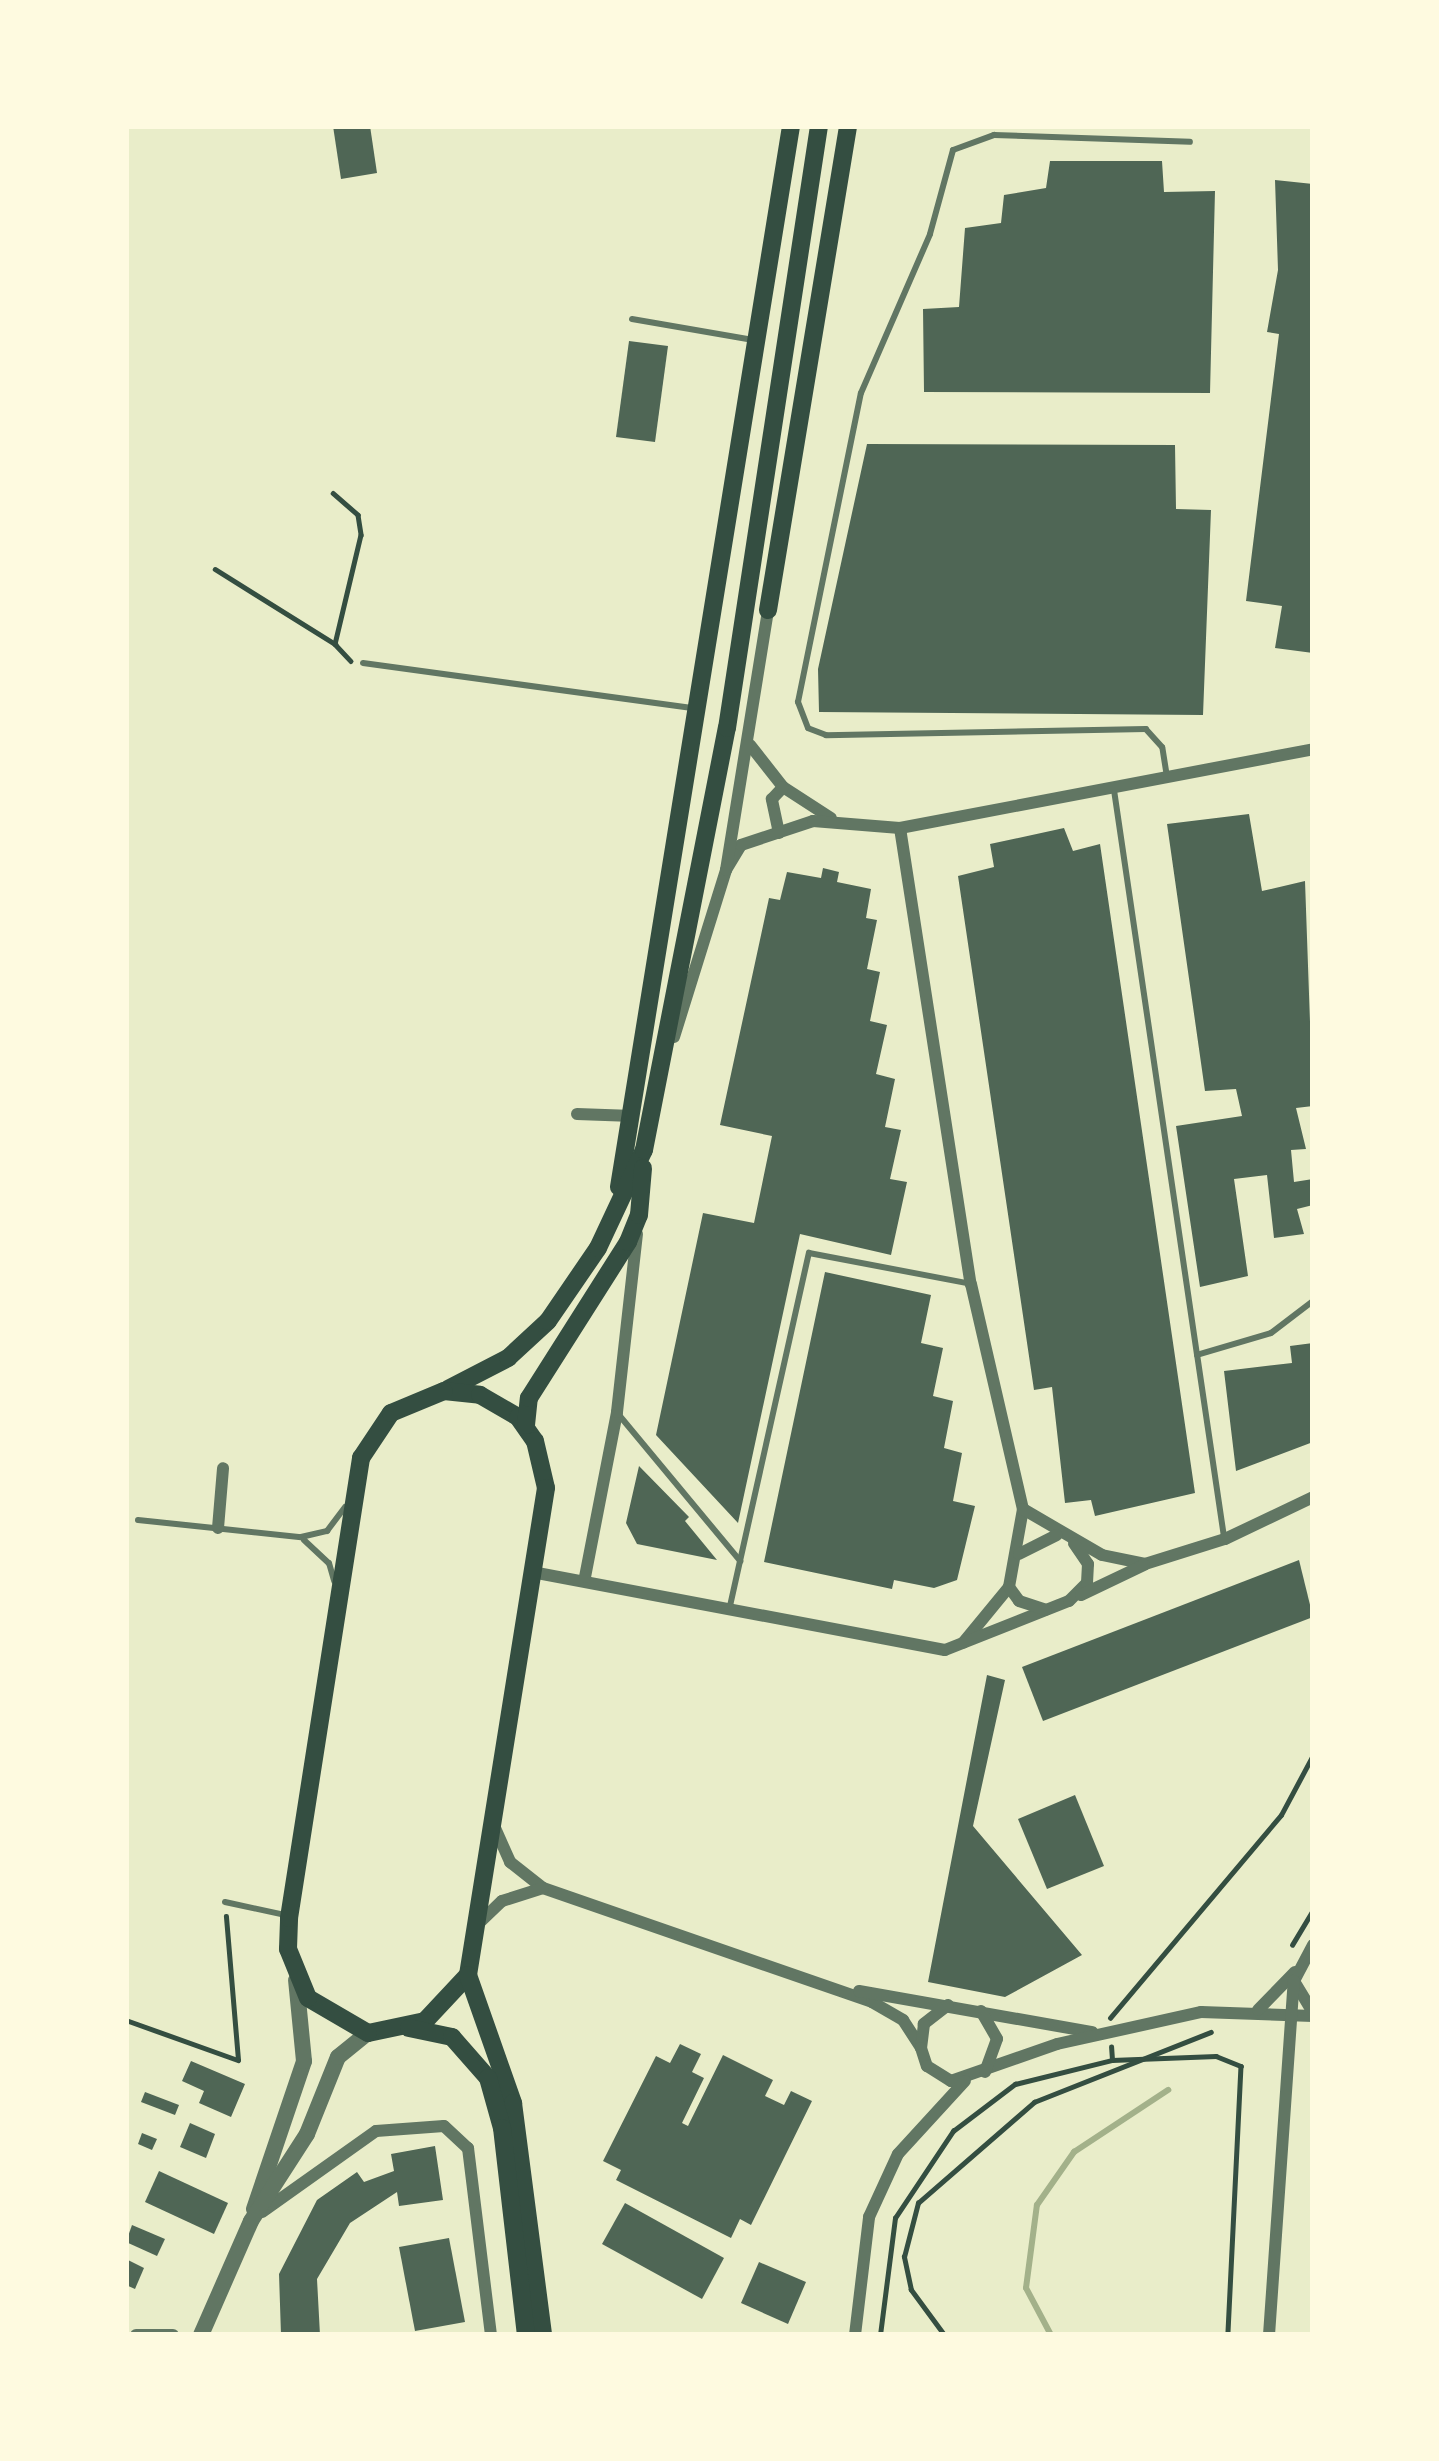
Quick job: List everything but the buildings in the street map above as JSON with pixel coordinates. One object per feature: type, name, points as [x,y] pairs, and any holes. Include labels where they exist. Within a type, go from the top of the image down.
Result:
[{"type":"main road","points":[[605,1233],[633,1116],[791,126]]},
{"type":"main road","points":[[409,2028],[452,1999],[468,1975],[546,1488],[526,1425],[529,1398],[640,1215],[644,1150],[668,1055],[819,126]]},
{"type":"main road","points":[[768,610],[848,126]]},
{"type":"main road","points":[[526,2335],[502,2128],[488,2078],[452,2037],[409,2028],[368,2032],[321,2012],[295,1976],[289,1918],[356,1488],[380,1423],[404,1403],[444,1391],[536,1335],[605,1233],[644,1150]]},
{"type":"main road","points":[[444,1391],[495,1401],[526,1425]]},
{"type":"main road","points":[[468,1975],[513,2103],[543,2335]]},
{"type":"street","points":[[668,1055],[727,870],[768,610]]},
{"type":"street","points":[[748,742],[783,787],[832,819]]},
{"type":"street","points":[[727,870],[741,845],[832,819],[901,827],[1313,749]]},
{"type":"street","points":[[779,832],[771,813],[783,787]]},
{"type":"street","points":[[901,827],[971,1284],[1023,1509],[1019,1554],[1009,1587],[963,1643]]},
{"type":"street","points":[[577,1114],[633,1116]]},
{"type":"street","points":[[586,1577],[617,1412],[640,1215]]},
{"type":"street","points":[[218,1528],[223,1468]]},
{"type":"street","points":[[532,1572],[586,1577],[945,1650],[1145,1564],[1225,1539],[1313,1497]]},
{"type":"street","points":[[1023,1509],[1074,1543],[1145,1564]]},
{"type":"street","points":[[1019,1554],[1057,1534]]},
{"type":"street","points":[[1069,1600],[1087,1582],[1088,1564],[1074,1543]]},
{"type":"street","points":[[1009,1587],[1019,1601],[1046,1610]]},
{"type":"street","points":[[494,1823],[510,1862],[543,1888],[824,1986],[903,2020],[940,2077],[965,2081]]},
{"type":"street","points":[[477,1925],[502,1900],[543,1888]]},
{"type":"street","points":[[1258,2010],[1294,1976],[1313,1945]]},
{"type":"street","points":[[251,2221],[266,2158],[304,2061],[295,1976]]},
{"type":"street","points":[[1269,2335],[1294,1976]]},
{"type":"street","points":[[855,2335],[856,2272],[869,2217],[898,2154],[965,2081],[1111,2033],[1202,2012],[1313,2015],[1294,1976]]},
{"type":"street","points":[[824,1986],[1111,2033]]},
{"type":"street","points":[[921,2048],[924,2024],[948,2005]]},
{"type":"street","points":[[980,2010],[997,2039],[984,2072]]},
{"type":"street","points":[[1258,2010],[1289,2039]]},
{"type":"street","points":[[201,2335],[251,2221],[308,2134],[338,2057],[368,2032]]},
{"type":"street","points":[[251,2221],[344,2147],[376,2131],[443,2126],[469,2148],[491,2335]]},
{"type":"street","points":[[136,2335],[173,2335]]},
{"type":"lane","points":[[1167,777],[1162,747],[1146,729],[826,734],[808,728],[798,702],[861,393],[930,234],[953,150],[994,135],[1190,142]]},
{"type":"lane","points":[[632,319],[757,340]]},
{"type":"lane","points":[[363,663],[701,709]]},
{"type":"lane","points":[[1113,787],[1225,1539]]},
{"type":"lane","points":[[730,1606],[809,1253],[971,1284]]},
{"type":"lane","points":[[1197,1355],[1255,1340],[1313,1301]]},
{"type":"lane","points":[[617,1412],[740,1561]]},
{"type":"lane","points":[[138,1520],[301,1538],[327,1532],[356,1488]]},
{"type":"lane","points":[[301,1538],[329,1563],[339,1600]]},
{"type":"lane","points":[[225,1902],[289,1918]]},
{"type":"path","points":[[333,493],[358,515],[361,535],[335,644]]},
{"type":"path","points":[[215,569],[335,644],[343,658],[363,663]]},
{"type":"path","points":[[126,2020],[238,2060],[225,1902]]},
{"type":"path","points":[[944,2335],[911,2290],[904,2257],[918,2203],[1034,2102],[1211,2032]]},
{"type":"path","points":[[1112,2060],[1216,2056],[1241,2066],[1228,2335]]},
{"type":"waterway","points":[[1051,2335],[1026,2288],[1037,2205],[1074,2152],[1168,2090]]}]
